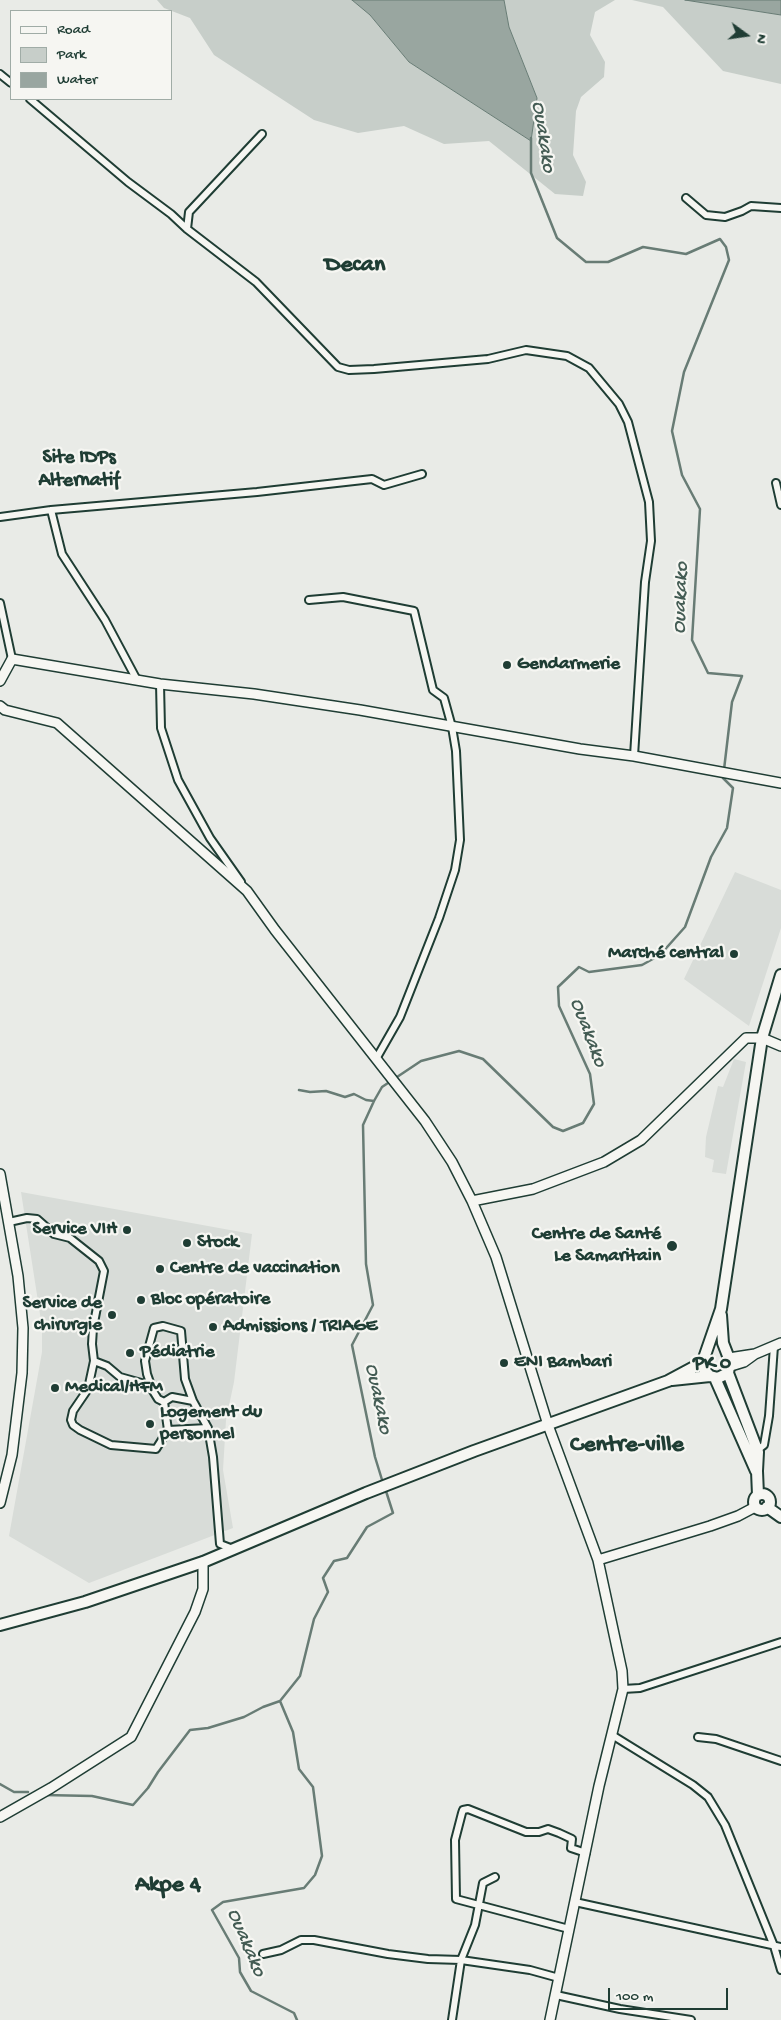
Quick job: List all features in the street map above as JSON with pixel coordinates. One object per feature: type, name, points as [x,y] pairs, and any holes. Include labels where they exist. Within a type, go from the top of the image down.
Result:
[{"type":"main road","points":[[744,1429],[712,1377],[705,1371],[704,1360],[721,1309],[762,1038],[781,975]]},
{"type":"main road","points":[[721,1309],[722,1333],[728,1363],[744,1429],[753,1453],[757,1471],[758,1495],[754,1501],[755,1507],[761,1510],[770,1503],[768,1497],[762,1494],[758,1495]]},
{"type":"main road","points":[[0,1625],[86,1602],[203,1562],[366,1493],[668,1380],[696,1366],[709,1353],[718,1350],[728,1363]]},
{"type":"main road","points":[[668,1380],[722,1377],[728,1363]]},
{"type":"main road","points":[[767,1507],[781,1517]]},
{"type":"street","points":[[0,74],[10,82]]},
{"type":"street","points":[[31,100],[128,182],[256,282],[338,367],[349,370],[374,369],[488,359],[526,350],[567,356],[589,368],[619,404],[628,422],[649,502],[651,541],[645,582],[634,756]]},
{"type":"street","points":[[187,228],[189,212],[262,134]]},
{"type":"street","points":[[686,198],[706,215],[724,217],[742,212],[751,206],[781,208]]},
{"type":"street","points":[[0,517],[51,510],[257,492],[372,479],[384,485],[422,474]]},
{"type":"street","points":[[776,483],[781,505]]},
{"type":"street","points":[[51,510],[62,554],[105,620],[137,680]]},
{"type":"street","points":[[309,600],[343,597],[414,611],[433,690],[444,698],[456,751],[460,840],[455,870],[439,918],[400,1017],[376,1059]]},
{"type":"street","points":[[0,603],[12,659],[0,681]]},
{"type":"street","points":[[12,659],[160,684],[254,694],[360,710],[452,728],[634,756],[781,783]]},
{"type":"street","points":[[160,684],[161,728],[178,780],[210,838],[275,930],[425,1121],[452,1162],[472,1201],[496,1257],[548,1425],[598,1560],[622,1671],[622,1689],[550,2020]]},
{"type":"street","points":[[0,706],[5,710],[56,723],[247,891]]},
{"type":"street","points":[[472,1201],[533,1188],[604,1162],[641,1140],[746,1038],[762,1038],[781,1046]]},
{"type":"street","points":[[0,1174],[18,1276],[23,1328],[22,1373],[12,1455],[0,1503]]},
{"type":"street","points":[[9,1222],[26,1218],[37,1219],[54,1234],[70,1238],[99,1261],[104,1272],[92,1336],[94,1361],[88,1389],[73,1411],[71,1420],[73,1425],[111,1445],[132,1449],[156,1450],[168,1430],[164,1402]]},
{"type":"street","points":[[164,1402],[158,1399],[152,1386],[147,1374],[146,1361],[151,1334],[154,1328],[163,1326],[181,1331],[185,1379],[193,1401],[208,1428],[213,1456],[220,1544],[234,1550]]},
{"type":"street","points":[[728,1363],[744,1362],[755,1354],[777,1345],[764,1446],[753,1453]]},
{"type":"street","points":[[94,1361],[107,1366],[120,1377],[152,1386]]},
{"type":"street","points":[[164,1402],[172,1397],[193,1401]]},
{"type":"street","points":[[168,1430],[208,1428]]},
{"type":"street","points":[[598,1560],[710,1526],[738,1516],[755,1507]]},
{"type":"street","points":[[0,1817],[51,1788],[131,1737],[195,1612],[202,1589],[203,1562]]},
{"type":"street","points":[[622,1689],[640,1688],[781,1642]]},
{"type":"street","points":[[612,1735],[708,1797],[725,1825],[778,1946],[781,1970]]},
{"type":"street","points":[[698,1737],[716,1739],[781,1761]]},
{"type":"street","points":[[569,1929],[456,1899],[455,1840],[463,1810],[468,1809],[526,1832],[539,1832],[548,1829],[559,1833],[572,1839],[571,1848],[586,1853]]},
{"type":"street","points":[[452,2020],[461,1960],[475,1925],[484,1883],[495,1877]]},
{"type":"street","points":[[575,1902],[778,1946]]},
{"type":"street","points":[[263,1954],[281,1950],[301,1940],[314,1940],[388,1954],[428,1959],[461,1960],[530,1970],[559,1978]]},
{"type":"street","points":[[556,1995],[620,2009],[691,2020]]},
{"type":"shaded area","name":"Marché central","points":[[735,872],[781,890],[781,928],[749,1026],[684,979]]},
{"type":"shaded area","points":[[734,1059],[746,1062],[726,1174],[712,1172],[714,1160],[705,1157],[706,1137],[718,1086],[723,1087]]},
{"type":"shaded area","points":[[21,1192],[252,1234],[234,1382],[226,1420],[223,1470],[233,1528],[89,1583],[9,1536],[42,1352],[42,1327]]},
{"type":"green space","points":[[157,0],[352,0],[370,15],[409,62],[531,141],[537,98],[509,27],[504,0],[615,0],[595,12],[590,35],[605,62],[604,77],[581,97],[576,111],[573,155],[586,182],[583,196],[555,194],[489,141],[444,144],[404,126],[358,133],[314,120],[214,55],[190,18],[164,8]]},
{"type":"green space","points":[[632,0],[685,0],[781,15],[781,84],[723,71],[663,7]]},
{"type":"water","points":[[352,0],[504,0],[509,27],[537,98],[531,141],[409,62],[370,15]]},
{"type":"water","points":[[685,0],[781,0],[781,15]]},
{"type":"waterway","name":"Ouakako","points":[[383,1483],[375,1457],[352,1345],[373,1305],[366,1264],[363,1125],[374,1101],[382,1087],[421,1061],[459,1051],[483,1059],[553,1127],[563,1131],[583,1123],[594,1104],[590,1074],[559,1006],[558,987],[579,967],[589,972],[642,965],[660,955],[685,927],[711,857],[727,828],[733,788],[723,778],[732,702],[742,676],[708,673],[692,640],[700,509],[682,475],[672,431],[684,372],[729,260],[726,247],[720,239],[686,254],[643,247],[608,262],[586,262],[557,238],[531,173],[531,138]]},
{"type":"waterway","points":[[299,1090],[310,1092],[326,1091],[345,1097],[354,1094],[366,1100],[374,1101]]},
{"type":"waterway","name":"Ouakako","points":[[297,2020],[294,2013],[251,1991],[240,1972],[239,1958],[212,1910],[223,1902],[304,1888],[315,1875],[322,1856],[313,1787],[299,1769],[293,1732],[280,1701],[300,1676],[314,1619],[328,1592],[323,1578],[334,1561],[347,1558],[367,1527],[393,1513],[385,1488]]},
{"type":"waterway","points":[[44,1795],[92,1796],[133,1805],[148,1788],[190,1730],[208,1728],[244,1717],[280,1701]]},
{"type":"waterway","points":[[0,1784],[14,1792],[28,1792]]},
{"type":"place","name":"Gendarmerie","points":[[507,665]]},
{"type":"place","name":"Marché central","points":[[734,954]]},
{"type":"place","name":"Service VIH","points":[[127,1230]]},
{"type":"place","name":"Stock","points":[[187,1243]]},
{"type":"place","name":"Centre de Santé Le Samaritain","points":[[672,1246]]},
{"type":"place","name":"Centre de vaccination","points":[[160,1269]]},
{"type":"place","name":"Bloc opératoire","points":[[141,1300]]},
{"type":"place","name":"Service de chirurgie","points":[[112,1315]]},
{"type":"place","name":"Admissions / TRIAGE","points":[[213,1327]]},
{"type":"place","name":"Pédiatrie","points":[[130,1353]]},
{"type":"place","name":"ENI Bambari","points":[[504,1363]]},
{"type":"place","name":"Medical/HFM","points":[[55,1388]]},
{"type":"place","name":"Logement du personnel","points":[[150,1424]]},
{"type":"district","name":"Decan","points":[[355,266]]},
{"type":"district","name":"Site IDPs Alternatif","points":[[79,470]]},
{"type":"district","name":"PK 0","points":[[712,1365]]},
{"type":"district","name":"Centre-ville","points":[[627,1446]]},
{"type":"district","name":"Akpe 4","points":[[168,1886]]}]
